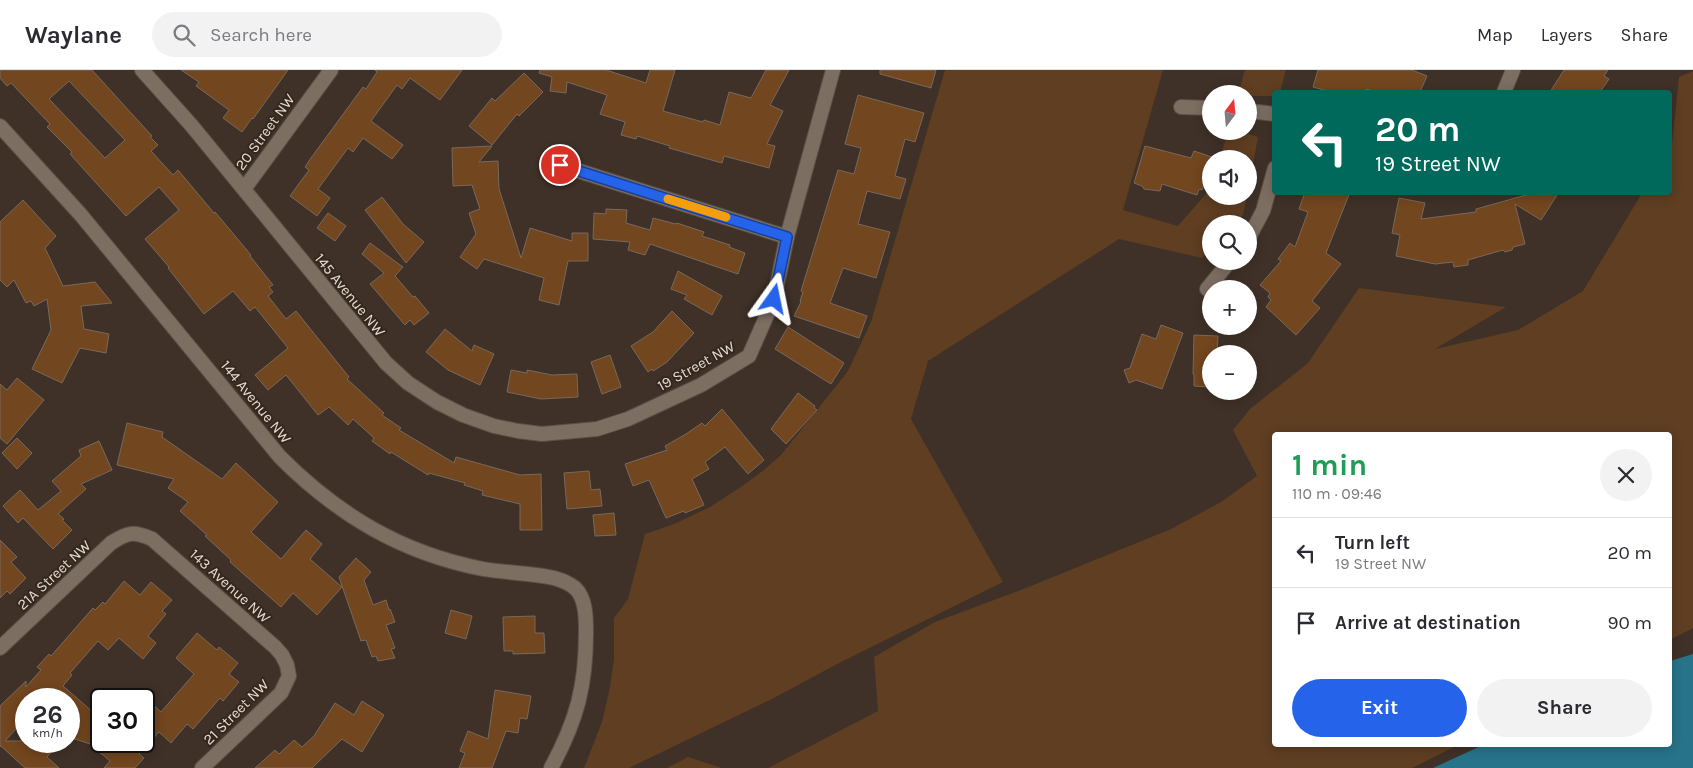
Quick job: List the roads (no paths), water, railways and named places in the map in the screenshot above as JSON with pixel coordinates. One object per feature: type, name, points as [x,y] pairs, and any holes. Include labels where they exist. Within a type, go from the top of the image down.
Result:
[{"type":"street","name":"145 Avenue NW","points":[[142,70],[244,188],[380,357],[408,383],[437,402],[463,415],[494,426],[542,434],[597,428]]},
{"type":"street","name":"20 Street NW","points":[[244,188],[331,70]]},
{"type":"street","name":"19 Street NW","points":[[597,428],[628,419],[693,389],[748,356],[774,299],[787,237],[833,70]]},
{"type":"street","points":[[1505,90],[1513,70]]},
{"type":"street","points":[[1180,107],[1202,108]]},
{"type":"street","points":[[1258,112],[1272,114]]},
{"type":"street","name":"144 Avenue NW","points":[[0,126],[81,215],[280,457],[326,499],[386,537],[415,550],[447,561],[484,569],[541,576],[564,581],[576,588],[585,610],[586,662],[583,684],[572,726],[551,768]]},
{"type":"street","points":[[560,165],[787,237]]},
{"type":"street","points":[[1257,222],[1263,211],[1272,179]]},
{"type":"street","points":[[1214,280],[1223,270]]},
{"type":"street","name":"21A Street NW","points":[[0,648],[111,543],[126,534],[135,533]]},
{"type":"street","name":"143 Avenue NW","points":[[135,533],[152,540],[160,546],[275,648],[282,655],[287,665],[289,676]]},
{"type":"street","name":"21 Street NW","points":[[202,768],[274,701],[289,676]]},
{"type":"water","points":[[1693,654],[1693,768],[1433,768],[1479,747],[1672,747],[1672,660]]}]
